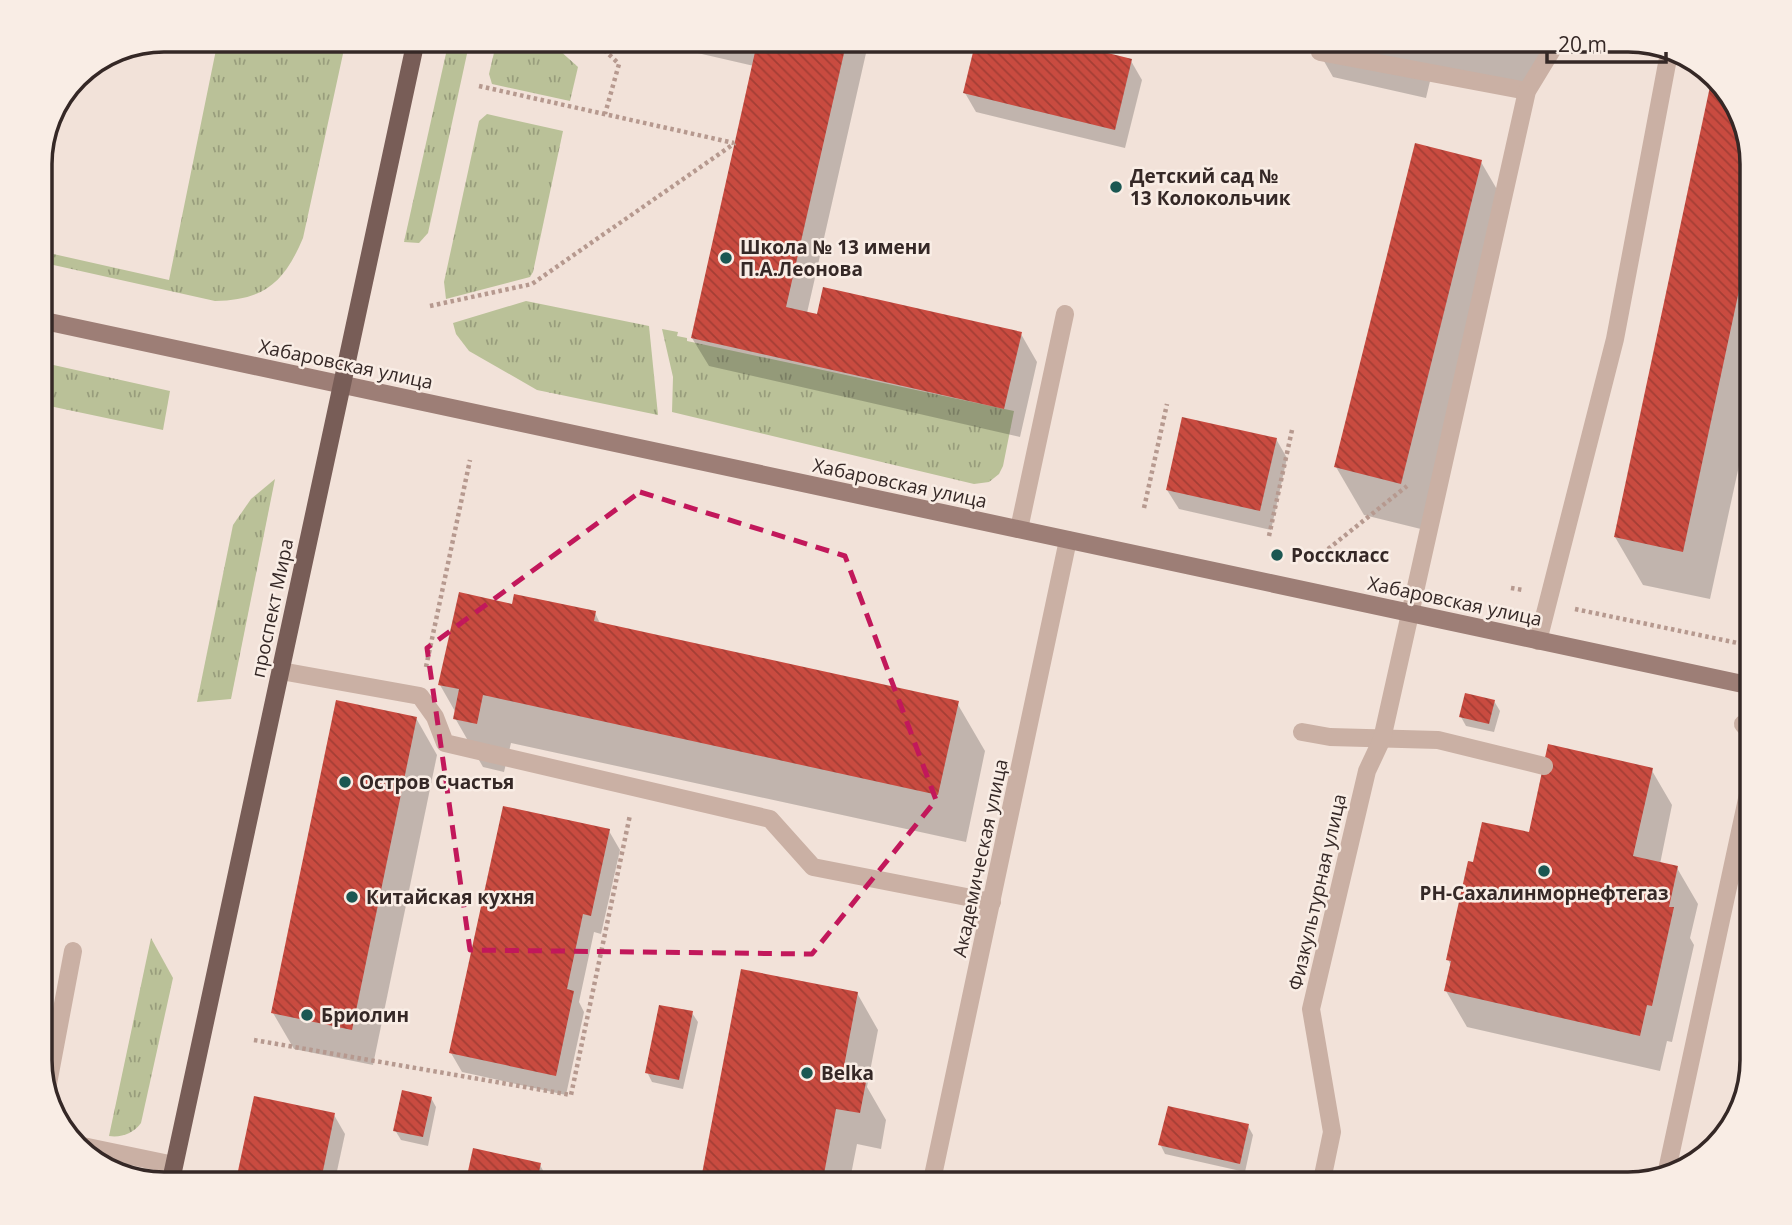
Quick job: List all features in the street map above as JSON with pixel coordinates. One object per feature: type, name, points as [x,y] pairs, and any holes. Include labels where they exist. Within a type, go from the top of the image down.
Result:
[{"type":"main road","name":"проспект Мира","points":[[173,1172],[413,52]]},
{"type":"street","name":"Хабаровская улица","points":[[53,323],[1740,683]]},
{"type":"lane","points":[[1320,52],[1527,91]]},
{"type":"lane","name":"Физкультурная улица","points":[[1324,1172],[1332,1132],[1311,1009],[1367,771],[1382,739],[1527,91],[1551,52]]},
{"type":"lane","points":[[1538,641],[1615,339],[1668,60]]},
{"type":"lane","points":[[1019,529],[1065,314]]},
{"type":"lane","name":"Академическая улица","points":[[934,1172],[1068,540]]},
{"type":"lane","points":[[281,671],[420,696],[435,717],[444,743],[770,819],[813,867],[992,902]]},
{"type":"lane","points":[[1302,733],[1330,737],[1438,740],[1544,766]]},
{"type":"lane","points":[[1668,1165],[1740,832]]},
{"type":"lane","points":[[53,1056],[73,951]]},
{"type":"lane","points":[[95,1149],[174,1165]]},
{"type":"path","points":[[605,114],[619,64],[606,52]]},
{"type":"path","points":[[430,306],[532,284],[735,143],[479,86]]},
{"type":"path","points":[[1144,508],[1167,404]]},
{"type":"path","points":[[1269,536],[1292,430]]},
{"type":"path","points":[[1328,549],[1446,456]]},
{"type":"path","points":[[420,696],[470,460]]},
{"type":"path","points":[[1548,603],[1740,643]]},
{"type":"path","points":[[254,1040],[571,1095],[636,787]]},
{"type":"highlighted area","points":[[640,492],[845,556],[936,800],[812,954],[470,950],[427,648]]},
{"type":"green space","points":[[216,52],[343,52],[303,238],[288,267],[270,286],[247,297],[215,301],[53,265],[53,254],[169,280]]},
{"type":"green space","points":[[446,52],[467,52],[428,233],[419,243],[404,242]]},
{"type":"green space","points":[[494,52],[561,52],[578,67],[570,101],[492,84],[489,74]]},
{"type":"green space","points":[[487,114],[563,131],[533,272],[530,277],[446,299],[444,282],[479,121]]},
{"type":"green space","points":[[526,301],[649,326],[658,415],[537,390],[469,351],[456,334],[453,323]]},
{"type":"green space","points":[[662,329],[678,332],[677,336],[687,338],[687,341],[1014,411],[1003,466],[999,474],[989,482],[974,484],[672,412],[673,377]]},
{"type":"green space","points":[[53,365],[170,391],[163,430],[53,407]]},
{"type":"green space","points":[[275,479],[231,699],[197,702],[233,525],[251,499]]},
{"type":"green space","points":[[151,938],[173,978],[141,1123],[127,1134],[109,1136]]},
{"type":"building","points":[[755,52],[844,52],[786,307],[817,314],[823,287],[1022,332],[1004,409],[691,338]]},
{"type":"building","points":[[973,52],[1104,52],[1132,59],[1115,130],[963,93]]},
{"type":"building","points":[[1710,88],[1731,122],[1739,150],[1740,286],[1683,552],[1614,537]]},
{"type":"building","points":[[1415,143],[1482,160],[1401,484],[1334,467]]},
{"type":"building","points":[[1182,417],[1277,438],[1260,511],[1166,490]]},
{"type":"building","points":[[459,592],[512,604],[514,594],[596,611],[594,621],[959,701],[938,795],[483,695],[477,724],[453,719],[459,689],[438,685]]},
{"type":"building","points":[[1465,693],[1495,700],[1489,724],[1459,717]]},
{"type":"building","points":[[336,700],[417,717],[352,1030],[271,1013]]},
{"type":"building","points":[[1548,744],[1653,768],[1633,856],[1678,866],[1669,907],[1674,907],[1652,1006],[1647,1005],[1640,1036],[1444,991],[1451,961],[1446,960],[1468,861],[1473,862],[1482,822],[1529,832]]},
{"type":"building","points":[[503,806],[610,829],[591,916],[583,914],[567,989],[574,991],[556,1076],[449,1053]]},
{"type":"building","points":[[741,969],[858,992],[842,1077],[866,1082],[860,1113],[836,1109],[824,1172],[702,1172]]},
{"type":"building","points":[[659,1005],[693,1011],[679,1080],[645,1073]]},
{"type":"building","points":[[402,1090],[432,1097],[423,1137],[393,1131]]},
{"type":"building","points":[[254,1096],[335,1113],[323,1172],[238,1172]]},
{"type":"building","points":[[1168,1106],[1249,1124],[1240,1164],[1158,1145]]},
{"type":"building","points":[[473,1148],[541,1163],[539,1172],[468,1172]]},
{"type":"place","name":"Детский сад № 13 Колокольчик","points":[[1116,187]]},
{"type":"place","name":"Школа № 13 имени П.А.Леонова","points":[[726,258]]},
{"type":"place","name":"Росскласс","points":[[1277,555]]},
{"type":"place","name":"Остров Счастья","points":[[345,782]]},
{"type":"place","name":"РН-Сахалинморнефтегаз","points":[[1544,871]]},
{"type":"place","name":"Китайская кухня","points":[[352,897]]},
{"type":"place","name":"Бриолин","points":[[307,1015]]},
{"type":"place","name":"Belka","points":[[807,1073]]}]
